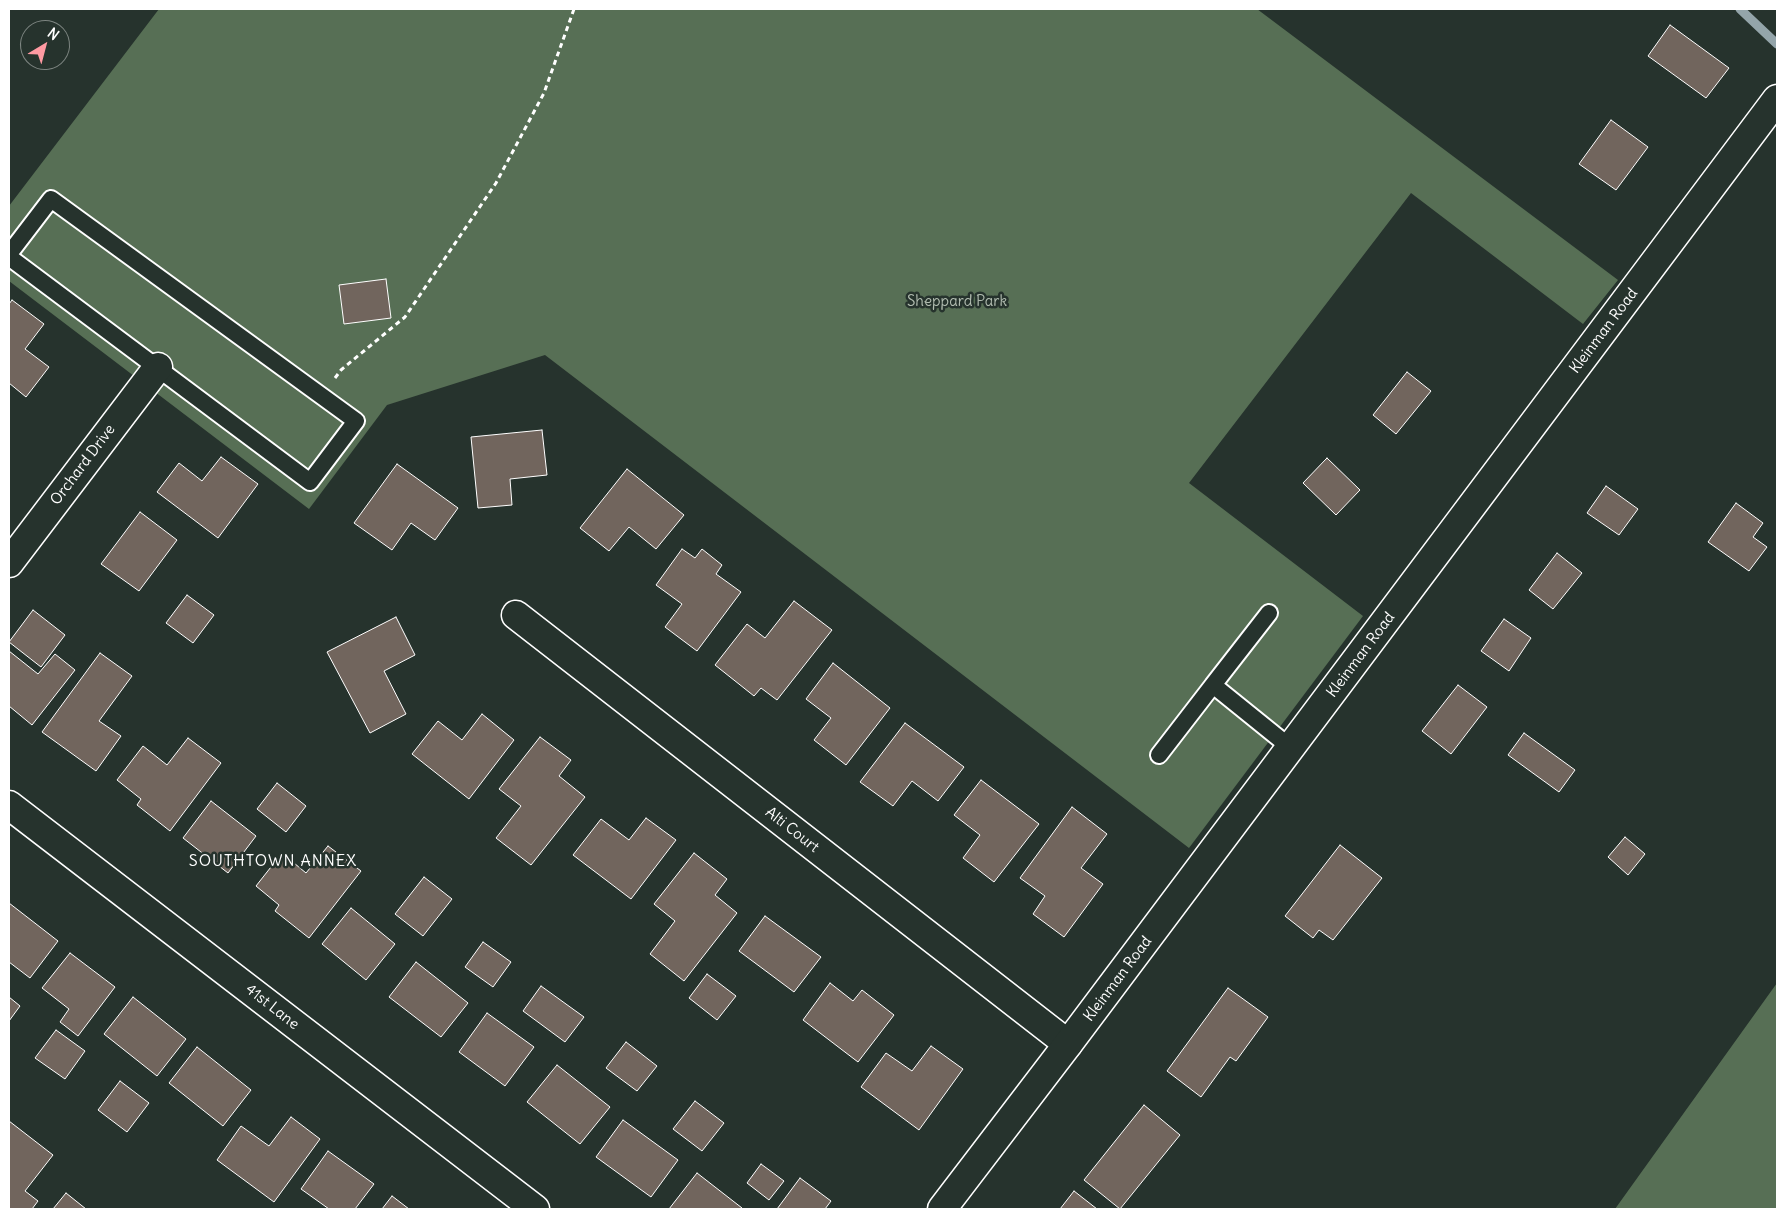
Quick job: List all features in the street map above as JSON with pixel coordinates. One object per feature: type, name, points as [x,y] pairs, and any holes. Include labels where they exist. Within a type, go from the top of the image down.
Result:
[{"type":"street","name":"Kleinman Road","points":[[942,1209],[1291,748],[1777,99]]},
{"type":"street","name":"Orchard Drive","points":[[9,563],[158,367]]},
{"type":"street","name":"Alti Court","points":[[516,615],[1068,1044]]},
{"type":"street","name":"41st Lane","points":[[9,805],[535,1209]]},
{"type":"lane","points":[[51,199],[322,395],[356,421],[310,482],[9,256],[51,199]]},
{"type":"lane","points":[[1159,755],[1269,613]]},
{"type":"lane","points":[[1213,685],[1291,748]]},
{"type":"path","points":[[322,395],[341,370],[405,317],[496,183],[544,93],[574,9]]},
{"type":"green space","name":"Sheppard Park","points":[[159,9],[1257,9],[1618,280],[1583,324],[1411,193],[1189,483],[1363,616],[1189,848],[545,355],[387,405],[309,509],[9,281],[9,206]]},
{"type":"green space","points":[[1777,983],[1777,1209],[1615,1209]]},
{"type":"building","points":[[1670,25],[1729,68],[1706,98],[1648,56]]},
{"type":"building","points":[[1611,120],[1648,147],[1616,190],[1579,164]]},
{"type":"building","points":[[386,279],[391,318],[344,324],[339,285]]},
{"type":"building","points":[[12,300],[44,324],[25,349],[49,367],[26,397],[9,383],[9,304]]},
{"type":"building","points":[[1407,372],[1431,391],[1396,434],[1373,415]]},
{"type":"building","points":[[542,430],[547,475],[510,479],[512,505],[478,508],[471,437]]},
{"type":"building","points":[[221,457],[258,484],[218,538],[157,492],[179,463],[202,481]]},
{"type":"building","points":[[1327,458],[1360,490],[1336,515],[1303,483]]},
{"type":"building","points":[[397,464],[458,508],[435,540],[411,523],[392,550],[354,523]]},
{"type":"building","points":[[627,469],[684,515],[656,549],[629,527],[609,551],[580,528]]},
{"type":"building","points":[[1606,486],[1638,509],[1619,535],[1587,513]]},
{"type":"building","points":[[1736,503],[1763,523],[1753,537],[1767,547],[1749,571],[1708,542]]},
{"type":"building","points":[[140,512],[177,540],[139,591],[101,564]]},
{"type":"building","points":[[682,549],[695,558],[702,549],[722,565],[716,574],[741,592],[697,651],[665,627],[682,604],[656,585]]},
{"type":"building","points":[[1557,553],[1582,573],[1553,609],[1529,590]]},
{"type":"building","points":[[187,595],[214,615],[193,643],[166,623]]},
{"type":"building","points":[[794,601],[832,630],[777,700],[761,688],[754,696],[715,665],[747,624],[765,638]]},
{"type":"building","points":[[33,610],[65,635],[41,667],[9,642]]},
{"type":"building","points":[[396,617],[415,655],[384,671],[406,714],[370,733],[327,652]]},
{"type":"building","points":[[1504,619],[1531,638],[1509,671],[1481,651]]},
{"type":"building","points":[[9,651],[38,674],[55,654],[75,670],[32,725],[9,706]]},
{"type":"building","points":[[100,653],[132,676],[99,721],[121,736],[96,771],[42,732]]},
{"type":"building","points":[[833,663],[890,708],[846,765],[814,740],[831,718],[806,699]]},
{"type":"building","points":[[1458,685],[1487,707],[1451,754],[1422,731]]},
{"type":"building","points":[[482,714],[514,740],[469,799],[412,754],[438,721],[462,740]]},
{"type":"building","points":[[905,723],[964,767],[938,801],[912,781],[893,806],[860,782]]},
{"type":"building","points":[[1524,733],[1575,770],[1559,792],[1508,755]]},
{"type":"building","points":[[540,737],[571,760],[559,776],[585,797],[531,865],[496,838],[521,806],[499,789]]},
{"type":"building","points":[[188,738],[221,763],[170,831],[137,805],[141,799],[117,780],[143,746],[167,765]]},
{"type":"building","points":[[981,780],[1039,824],[994,882],[963,858],[980,835],[954,815]]},
{"type":"building","points":[[277,783],[306,806],[286,832],[257,809]]},
{"type":"building","points":[[211,801],[256,836],[228,873],[183,838]]},
{"type":"building","points":[[1072,807],[1107,834],[1081,868],[1103,884],[1064,937],[1033,914],[1045,896],[1020,878]]},
{"type":"building","points":[[646,818],[676,840],[631,899],[573,855],[601,819],[629,840]]},
{"type":"building","points":[[1625,837],[1645,854],[1628,875],[1608,857]]},
{"type":"building","points":[[1340,845],[1382,878],[1333,940],[1319,930],[1313,938],[1285,916]]},
{"type":"building","points":[[328,846],[361,871],[309,938],[275,911],[279,905],[256,886],[282,853],[306,873]]},
{"type":"building","points":[[694,853],[727,879],[715,895],[737,913],[684,981],[650,954],[675,921],[654,904]]},
{"type":"building","points":[[424,877],[452,899],[423,936],[395,914]]},
{"type":"building","points":[[9,903],[58,941],[30,978],[9,962]]},
{"type":"building","points":[[351,908],[395,944],[366,980],[322,944]]},
{"type":"building","points":[[765,916],[821,957],[794,992],[739,951]]},
{"type":"building","points":[[483,942],[511,962],[493,987],[465,967]]},
{"type":"building","points":[[70,953],[115,987],[78,1036],[60,1022],[69,1009],[42,988]]},
{"type":"building","points":[[416,962],[468,1003],[441,1037],[389,997]]},
{"type":"building","points":[[707,974],[736,996],[717,1020],[689,998]]},
{"type":"building","points":[[830,983],[853,1001],[862,990],[894,1015],[858,1062],[803,1020]]},
{"type":"building","points":[[541,986],[584,1017],[565,1042],[523,1011]]},
{"type":"building","points":[[1228,988],[1268,1017],[1236,1061],[1230,1057],[1201,1097],[1167,1071]]},
{"type":"building","points":[[9,997],[20,1006],[9,1021]]},
{"type":"building","points":[[133,997],[186,1039],[157,1076],[104,1034]]},
{"type":"building","points":[[487,1013],[534,1047],[505,1086],[459,1052]]},
{"type":"building","points":[[56,1030],[85,1051],[65,1079],[35,1058]]},
{"type":"building","points":[[626,1042],[657,1066],[637,1091],[606,1068]]},
{"type":"building","points":[[931,1046],[963,1069],[919,1130],[861,1087],[886,1053],[912,1071]]},
{"type":"building","points":[[197,1047],[251,1090],[223,1126],[169,1083]]},
{"type":"building","points":[[557,1065],[610,1107],[580,1144],[527,1102]]},
{"type":"building","points":[[120,1081],[149,1103],[127,1132],[98,1110]]},
{"type":"building","points":[[695,1101],[724,1123],[702,1151],[673,1129]]},
{"type":"building","points":[[1144,1105],[1180,1135],[1120,1209],[1084,1180]]},
{"type":"building","points":[[291,1117],[320,1139],[274,1202],[217,1160],[241,1126],[269,1146]]},
{"type":"building","points":[[623,1120],[678,1160],[651,1197],[596,1157]]},
{"type":"building","points":[[9,1121],[53,1155],[25,1191],[38,1201],[32,1209],[9,1209]]},
{"type":"building","points":[[328,1151],[374,1184],[355,1209],[329,1209],[301,1189]]},
{"type":"building","points":[[761,1164],[784,1181],[769,1200],[747,1183]]},
{"type":"building","points":[[697,1173],[742,1208],[669,1209]]},
{"type":"building","points":[[800,1178],[831,1201],[825,1209],[777,1209]]},
{"type":"building","points":[[1074,1191],[1097,1209],[1060,1209]]},
{"type":"building","points":[[66,1193],[86,1209],[53,1209]]},
{"type":"building","points":[[392,1196],[409,1209],[382,1209]]},
{"type":"waterway","points":[[1740,9],[1777,44]]},
{"type":"district","name":"SOUTHTOWN ANNEX","points":[[273,861]]}]
